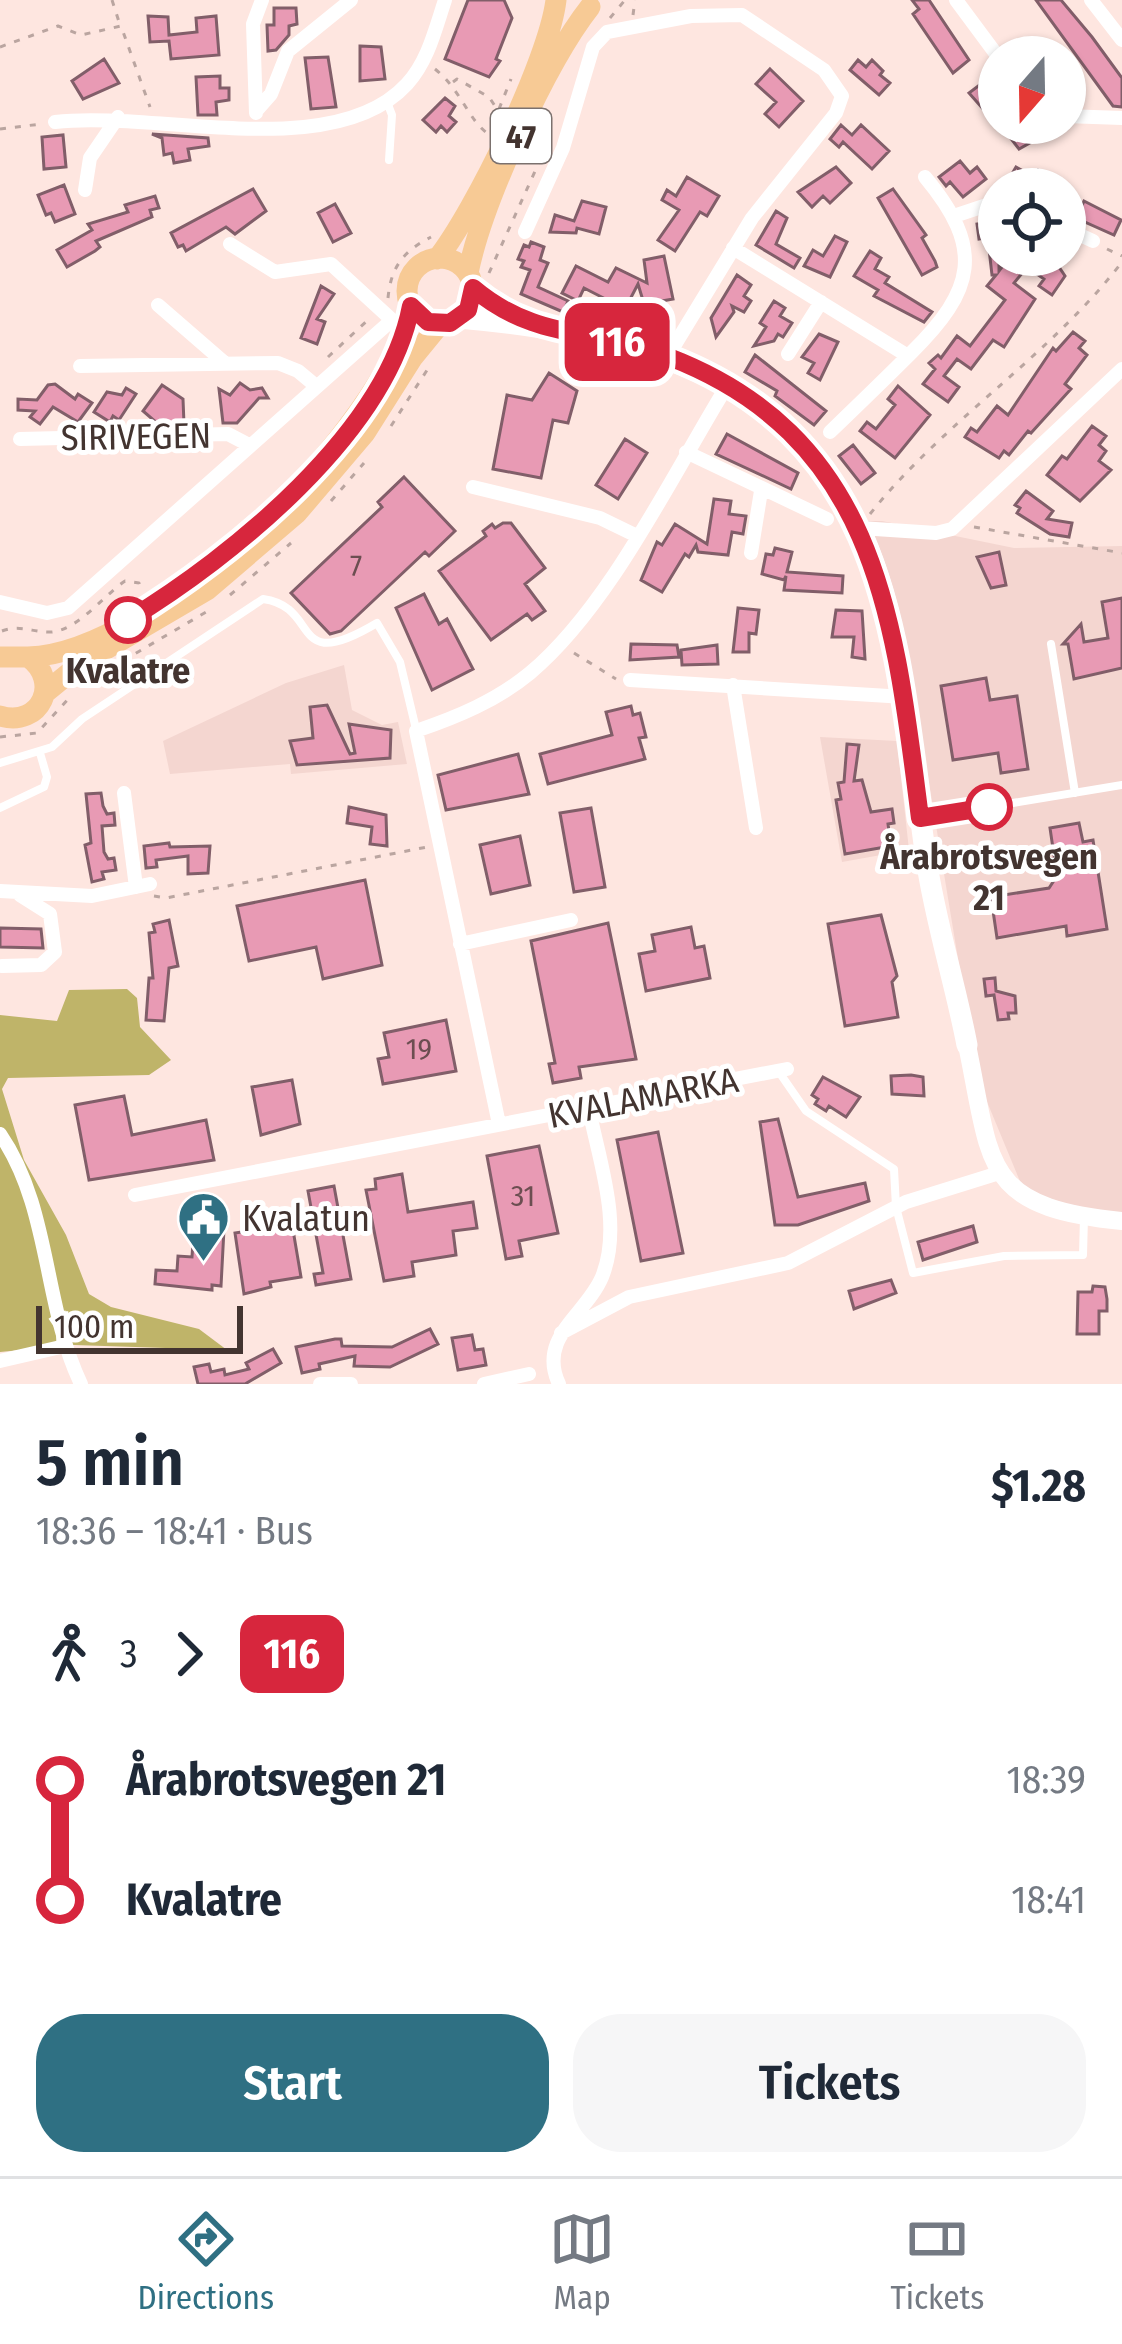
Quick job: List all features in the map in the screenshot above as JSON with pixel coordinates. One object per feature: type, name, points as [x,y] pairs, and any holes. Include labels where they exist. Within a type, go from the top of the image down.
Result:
[{"type":"main road","name":"47","points":[[9,654],[74,650],[197,577],[284,502],[351,423],[389,369],[411,306],[412,275],[437,259],[467,214],[547,40],[560,0],[601,8]]},
{"type":"main road","name":"47","points":[[0,716],[30,715],[46,692],[79,665],[207,590],[283,526],[365,433],[412,357],[468,310],[480,279],[482,221],[562,46],[601,8]]},
{"type":"main road","points":[[437,259],[460,264],[480,279],[502,312],[531,325]]},
{"type":"main road","points":[[411,306],[418,316],[531,325],[668,356],[755,403],[802,445],[866,520],[905,698],[937,920],[967,1045]]},
{"type":"main road","name":"47","points":[[9,654],[43,671],[46,692]]},
{"type":"street","points":[[256,129],[253,24],[262,0]]},
{"type":"street","points":[[256,111],[266,104],[288,51],[351,0]]},
{"type":"street","points":[[55,122],[118,118],[256,129],[345,122],[387,102],[424,60],[445,0]]},
{"type":"street","points":[[956,0],[983,36]]},
{"type":"street","points":[[1091,0],[1122,40]]},
{"type":"street","points":[[525,232],[563,148],[588,57],[598,38],[620,28],[718,13],[742,15],[833,79],[842,96],[836,113],[733,248],[668,356]]},
{"type":"street","points":[[1086,117],[1122,118]]},
{"type":"street","points":[[85,190],[90,158],[118,118]]},
{"type":"street","points":[[830,432],[939,325],[962,290],[966,257],[955,216],[925,177]]},
{"type":"street","points":[[955,216],[978,208]]},
{"type":"street","points":[[1086,238],[1093,241]]},
{"type":"street","points":[[0,602],[47,613],[68,608],[249,446],[311,381],[386,314],[332,264],[275,272],[230,244]]},
{"type":"street","points":[[733,248],[908,356]]},
{"type":"street","points":[[788,354],[820,302]]},
{"type":"street","points":[[158,305],[226,364]]},
{"type":"street","points":[[80,366],[278,363],[311,381]]},
{"type":"street","points":[[866,520],[935,533],[958,524],[1122,369]]},
{"type":"street","points":[[416,731],[481,705],[530,673],[557,646],[598,596],[727,386]]},
{"type":"street","name":"SIRIVEGEN","points":[[20,439],[210,434],[237,436],[249,446]]},
{"type":"street","points":[[686,452],[827,519]]},
{"type":"street","points":[[473,487],[600,518],[635,535]]},
{"type":"street","points":[[751,553],[761,491]]},
{"type":"street","points":[[630,680],[905,698]]},
{"type":"street","points":[[734,685],[756,828]]},
{"type":"street","name":"KVALAMARKA","points":[[416,731],[499,1124]]},
{"type":"street","points":[[6,891],[92,896],[143,886],[124,793]]},
{"type":"street","points":[[2,966],[41,965],[55,952],[50,914],[6,891]]},
{"type":"street","points":[[460,944],[571,920]]},
{"type":"street","points":[[967,1045],[985,1140],[999,1173],[1015,1192],[1035,1203],[1122,1221]]},
{"type":"street","name":"KVALAMARKA","points":[[135,1196],[783,1070]]},
{"type":"street","points":[[559,1384],[553,1355],[561,1333],[601,1279],[609,1253],[608,1211],[589,1109]]},
{"type":"street","points":[[0,1135],[25,1182],[65,1346],[81,1384]]},
{"type":"street","points":[[561,1333],[629,1297],[788,1263],[896,1207],[999,1173]]},
{"type":"street","points":[[0,1361],[65,1346]]},
{"type":"street","points":[[484,1384],[529,1374]]},
{"type":"street","points":[[320,1384],[350,1384]]},
{"type":"lane","points":[[387,102],[392,115],[389,160]]},
{"type":"lane","name":"KVALAMARKA","points":[[0,763],[40,753],[62,740],[82,719],[263,599],[274,600],[320,643],[330,646],[343,644],[377,623],[400,662],[416,731]]},
{"type":"lane","points":[[1051,644],[1075,793]]},
{"type":"lane","points":[[0,808],[44,788],[47,777],[40,753]]},
{"type":"lane","points":[[920,818],[1122,785]]},
{"type":"lane","points":[[783,1070],[806,1111],[890,1163],[897,1178],[896,1207],[913,1274],[1004,1256],[1083,1256],[1084,1216]]},
{"type":"path","points":[[112,0],[154,120]]},
{"type":"path","points":[[601,8],[625,0]]},
{"type":"path","points":[[0,46],[58,26],[81,35],[121,26]]},
{"type":"path","points":[[424,60],[453,83],[475,122],[490,134],[518,67]]},
{"type":"path","points":[[453,83],[457,79],[498,110]]},
{"type":"path","points":[[465,100],[482,94]]},
{"type":"path","points":[[0,129],[55,122]]},
{"type":"path","points":[[480,279],[541,158],[535,156],[548,130],[539,125]]},
{"type":"path","points":[[525,156],[532,141]]},
{"type":"path","points":[[311,381],[386,314],[400,258],[436,234]]},
{"type":"path","points":[[866,520],[934,442],[1003,384],[1122,259],[1093,241]]},
{"type":"path","points":[[480,279],[490,247]]},
{"type":"path","points":[[958,524],[1122,553]]},
{"type":"path","points":[[97,603],[125,580],[139,583],[140,592]]},
{"type":"path","points":[[91,608],[104,611]]},
{"type":"path","points":[[89,680],[178,632]]},
{"type":"path","points":[[557,646],[593,661],[614,679],[630,680]]},
{"type":"path","points":[[0,736],[37,733],[76,691]]},
{"type":"path","points":[[143,886],[166,898],[438,844]]},
{"type":"shaded area","points":[[863,521],[1014,548],[1122,546],[1122,1222],[1024,1191],[978,1080],[916,704]]},
{"type":"shaded area","points":[[344,665],[352,710],[382,725],[398,722],[407,764],[291,774],[290,764],[170,774],[163,741],[286,683]]},
{"type":"shaded area","points":[[820,737],[897,741],[909,850],[842,862]]},
{"type":"shaded area","points":[[127,989],[137,998],[140,1027],[171,1060],[149,1075],[8,1078],[2,1089],[24,1160],[66,1235],[89,1294],[111,1307],[199,1329],[227,1350],[74,1345],[0,1352],[0,1015],[57,1021],[69,990]]},
{"type":"building","points":[[468,0],[504,0],[512,18],[496,59],[500,61],[489,77],[445,59]]},
{"type":"building","points":[[912,0],[929,0],[969,60],[953,73],[913,14],[919,9]]},
{"type":"building","points":[[1036,0],[1061,0],[1092,37],[1122,78],[1122,107],[1113,106],[1086,69],[1086,36],[1062,36]]},
{"type":"building","points":[[274,8],[296,8],[297,24],[289,26],[289,35],[276,50],[268,51],[267,25],[274,25]]},
{"type":"building","points":[[148,16],[168,17],[169,35],[197,32],[196,18],[216,16],[219,55],[171,59],[169,41],[150,42]]},
{"type":"building","points":[[360,46],[381,47],[385,79],[360,81]]},
{"type":"building","points":[[328,57],[336,107],[311,109],[305,58]]},
{"type":"building","points":[[104,59],[119,83],[83,99],[72,81]]},
{"type":"building","points":[[858,60],[866,67],[872,60],[883,71],[880,75],[890,83],[879,95],[850,70]]},
{"type":"building","points":[[770,69],[803,101],[779,127],[765,114],[776,102],[756,84]]},
{"type":"building","points":[[220,76],[220,88],[229,88],[229,100],[216,102],[217,115],[198,115],[196,77]]},
{"type":"building","points":[[445,98],[455,106],[449,116],[456,122],[447,132],[441,126],[436,132],[423,120]]},
{"type":"building","points":[[841,125],[852,135],[861,125],[889,151],[872,169],[843,142],[839,147],[830,139]]},
{"type":"building","points":[[152,134],[208,138],[209,146],[188,149],[190,160],[174,163],[172,153],[164,155],[162,138]]},
{"type":"building","points":[[63,135],[66,167],[44,169],[42,137]]},
{"type":"building","points":[[960,161],[970,173],[978,168],[978,185],[963,197],[939,177]]},
{"type":"building","points":[[836,167],[851,183],[830,203],[823,196],[812,207],[798,192]]},
{"type":"building","points":[[687,177],[719,196],[707,216],[700,212],[675,251],[658,240],[679,210],[662,200],[667,190],[676,196]]},
{"type":"building","points":[[64,185],[75,214],[55,222],[51,213],[46,215],[38,195]]},
{"type":"building","points":[[253,189],[266,211],[235,234],[226,227],[186,251],[183,245],[178,247],[171,233]]},
{"type":"building","points":[[893,189],[926,235],[922,238],[935,261],[937,267],[922,275],[878,198]]},
{"type":"building","points":[[155,196],[159,208],[150,210],[152,217],[96,241],[100,247],[67,267],[57,250],[92,230],[88,224],[128,212],[125,205]]},
{"type":"building","points":[[582,201],[606,207],[599,234],[577,228],[576,233],[550,232],[555,215],[574,221]]},
{"type":"building","points":[[1086,202],[1121,220],[1114,235],[1086,222]]},
{"type":"building","points":[[335,204],[351,233],[333,242],[318,213]]},
{"type":"building","points":[[776,211],[787,218],[776,244],[800,258],[794,268],[756,245]]},
{"type":"building","points":[[835,236],[847,242],[830,277],[804,266],[813,250],[823,256]]},
{"type":"building","points":[[531,242],[544,247],[540,260],[548,263],[538,287],[568,301],[563,312],[521,294],[530,270],[521,267],[524,261],[518,259],[524,245],[529,247]]},
{"type":"building","points":[[870,251],[881,258],[875,269],[889,277],[885,283],[932,312],[924,322],[874,296],[878,290],[854,276]]},
{"type":"building","points":[[664,256],[673,299],[662,301],[668,322],[651,327],[638,284],[625,309],[584,288],[578,301],[562,293],[576,266],[608,282],[616,268],[647,283],[644,260]]},
{"type":"building","points":[[737,275],[751,285],[744,296],[751,301],[744,312],[732,306],[734,312],[716,337],[711,318]]},
{"type":"building","points":[[995,276],[1020,276],[1014,283],[1035,299],[1004,347],[993,340],[971,369],[957,359],[944,376],[959,387],[948,402],[923,384],[935,369],[929,363],[938,355],[941,358],[957,336],[970,346],[1005,300],[987,286]]},
{"type":"building","points":[[1040,276],[1065,276],[1052,295],[1039,286],[1044,279]]},
{"type":"building","points":[[321,286],[334,294],[317,319],[325,322],[317,344],[301,338]]},
{"type":"building","points":[[774,301],[785,308],[780,316],[792,323],[783,337],[778,334],[774,341],[754,346],[766,327],[760,323]]},
{"type":"building","points":[[1073,332],[1085,341],[1079,348],[1087,355],[1065,384],[1071,389],[1009,455],[1004,451],[999,458],[965,437],[971,428],[977,432],[997,406],[1008,415],[1053,348],[1056,351]]},
{"type":"building","points":[[819,334],[838,342],[820,380],[808,373],[814,363],[802,357]]},
{"type":"building","points":[[755,355],[826,411],[814,425],[775,396],[777,391],[745,372]]},
{"type":"building","points":[[549,373],[577,391],[568,423],[553,420],[541,478],[493,469],[507,395],[532,400]]},
{"type":"building","points":[[240,383],[250,390],[262,388],[268,398],[259,398],[237,423],[223,423],[219,389],[230,395]]},
{"type":"building","points":[[55,384],[75,399],[78,394],[92,403],[78,422],[53,407],[40,424],[30,417],[35,411],[18,410],[18,399],[37,400],[48,385]]},
{"type":"building","points":[[162,385],[183,399],[184,424],[158,424],[143,411]]},
{"type":"building","points":[[898,386],[930,415],[895,458],[860,431],[867,422],[876,429],[895,405],[888,399]]},
{"type":"building","points":[[126,388],[136,394],[119,420],[113,416],[110,422],[94,412],[107,392],[122,395]]},
{"type":"building","points":[[1092,426],[1106,436],[1099,445],[1106,451],[1099,461],[1111,470],[1080,501],[1047,475],[1062,456],[1067,459]]},
{"type":"building","points":[[727,434],[798,473],[791,489],[716,454]]},
{"type":"building","points":[[625,439],[647,453],[618,499],[596,485]]},
{"type":"building","points":[[853,445],[875,473],[861,484],[839,456]]},
{"type":"building","points":[[404,477],[455,531],[429,556],[425,552],[341,631],[330,634],[291,593],[382,507],[378,502]]},
{"type":"building","points":[[1026,491],[1053,511],[1047,519],[1072,523],[1069,537],[1050,534],[1017,513],[1020,508],[1015,505]]},
{"type":"building","points":[[714,499],[731,501],[729,514],[746,516],[743,534],[732,532],[728,555],[698,552],[696,545],[689,557],[685,554],[662,592],[641,580],[657,542],[662,545],[675,524],[707,544]]},
{"type":"building","points":[[511,523],[545,568],[525,584],[545,611],[532,620],[527,614],[491,640],[439,571],[486,536],[483,531],[492,524],[495,528]]},
{"type":"building","points":[[775,548],[792,552],[787,572],[843,576],[842,593],[784,590],[786,576],[784,580],[762,574],[766,554],[773,555]]},
{"type":"building","points":[[999,552],[1006,585],[991,588],[977,557]]},
{"type":"building","points":[[424,594],[439,624],[447,619],[473,669],[432,690],[396,608]]},
{"type":"building","points":[[1122,598],[1122,668],[1074,679],[1068,644],[1063,644],[1081,624],[1084,642],[1108,638],[1102,602]]},
{"type":"building","points":[[738,608],[759,610],[756,634],[749,633],[749,652],[733,652]]},
{"type":"building","points":[[836,610],[862,611],[865,659],[852,657],[854,637],[832,637]]},
{"type":"building","points":[[631,644],[677,645],[679,657],[630,660]]},
{"type":"building","points":[[717,645],[718,664],[682,665],[681,650]]},
{"type":"building","points":[[986,678],[990,700],[1017,696],[1028,769],[1001,773],[998,753],[953,760],[941,686]]},
{"type":"building","points":[[327,705],[350,754],[355,753],[349,724],[391,730],[390,758],[297,765],[290,741],[313,738],[310,707]]},
{"type":"building","points":[[631,706],[633,715],[640,713],[646,737],[639,738],[645,759],[548,784],[540,754],[612,735],[606,712]]},
{"type":"building","points":[[847,744],[859,745],[854,781],[862,780],[871,812],[892,809],[891,846],[845,854],[836,800],[841,799],[838,783],[844,782]]},
{"type":"building","points":[[518,754],[529,794],[446,810],[438,775]]},
{"type":"building","points":[[101,793],[107,814],[114,813],[115,825],[102,826],[104,852],[108,859],[114,858],[116,870],[102,872],[104,879],[92,882],[85,845],[91,843],[86,794]]},
{"type":"building","points":[[349,807],[386,815],[387,846],[370,844],[372,827],[347,823]]},
{"type":"building","points":[[591,808],[605,887],[574,892],[560,813]]},
{"type":"building","points":[[1079,823],[1083,842],[1093,840],[1107,929],[1067,936],[1066,926],[997,938],[991,897],[1049,888],[1057,876],[1050,828]]},
{"type":"building","points":[[520,836],[530,885],[491,894],[480,845]]},
{"type":"building","points":[[169,843],[170,847],[210,846],[208,873],[188,874],[188,856],[156,860],[157,867],[146,868],[144,846]]},
{"type":"building","points":[[365,880],[382,965],[323,979],[316,947],[249,961],[237,906]]},
{"type":"building","points":[[881,915],[897,976],[892,982],[898,1017],[845,1026],[828,924]]},
{"type":"building","points":[[169,920],[178,966],[169,968],[164,1021],[146,1020],[149,978],[153,978],[149,933],[155,932],[153,924]]},
{"type":"building","points":[[608,923],[636,1059],[579,1067],[581,1078],[553,1083],[549,1064],[555,1063],[531,941]]},
{"type":"building","points":[[691,927],[695,948],[704,946],[710,978],[646,991],[639,954],[655,951],[652,935]]},
{"type":"building","points":[[0,928],[41,929],[43,948],[0,947]]},
{"type":"building","points":[[995,978],[996,991],[1015,996],[1016,1013],[1008,1013],[1009,1019],[998,1020],[994,995],[986,996],[984,979]]},
{"type":"building","points":[[446,1020],[456,1071],[383,1084],[378,1059],[389,1057],[384,1033]]},
{"type":"building","points":[[891,1076],[923,1077],[924,1096],[892,1094]]},
{"type":"building","points":[[823,1077],[860,1097],[846,1117],[815,1104],[818,1099],[812,1095]]},
{"type":"building","points":[[292,1080],[300,1124],[261,1135],[252,1087]]},
{"type":"building","points":[[124,1096],[132,1135],[206,1120],[214,1160],[89,1180],[75,1105]]},
{"type":"building","points":[[778,1119],[798,1197],[865,1183],[869,1201],[798,1225],[775,1225],[760,1122]]},
{"type":"building","points":[[658,1132],[683,1253],[641,1261],[617,1140]]},
{"type":"building","points":[[539,1146],[558,1233],[519,1241],[522,1256],[506,1259],[487,1156]]},
{"type":"building","points":[[402,1174],[408,1212],[473,1202],[477,1228],[453,1231],[456,1255],[412,1262],[414,1276],[384,1281],[366,1190],[376,1189],[375,1179]]},
{"type":"building","points":[[334,1186],[351,1279],[316,1285],[314,1274],[323,1273],[308,1191]]},
{"type":"building","points":[[292,1224],[301,1277],[270,1282],[271,1287],[244,1294],[235,1233]]},
{"type":"building","points":[[973,1226],[977,1242],[923,1260],[918,1242]]},
{"type":"building","points":[[194,1227],[224,1229],[221,1286],[212,1285],[212,1290],[155,1284],[156,1270],[177,1271],[178,1256],[192,1257]]},
{"type":"building","points":[[891,1280],[896,1293],[854,1309],[849,1291]]},
{"type":"building","points":[[1093,1286],[1105,1287],[1107,1311],[1099,1311],[1099,1334],[1077,1334],[1078,1292],[1092,1292]]},
{"type":"building","points":[[430,1329],[438,1344],[390,1367],[354,1366],[355,1356],[302,1373],[296,1347],[341,1339],[342,1346],[392,1347]]},
{"type":"building","points":[[472,1335],[475,1350],[483,1349],[486,1365],[458,1370],[452,1338]]},
{"type":"building","points":[[273,1349],[281,1363],[245,1384],[198,1384],[194,1367],[209,1364],[211,1372],[224,1369],[225,1375],[249,1369],[246,1363]]},
{"type":"bus line","name":"116","points":[[128,620],[197,577],[284,502],[322,460],[389,369],[411,306],[428,322],[450,323],[468,310],[473,288],[502,312],[531,325],[620,342],[692,367],[755,403],[802,445],[843,499],[872,556],[905,698],[920,818],[989,807]]},
{"type":"place","name":"Kvalatre","points":[[128,620]]},
{"type":"place","name":"Årabrotsvegen 21","points":[[989,807]]},
{"type":"place","name":"Kvalatun","points":[[203,1264]]}]
